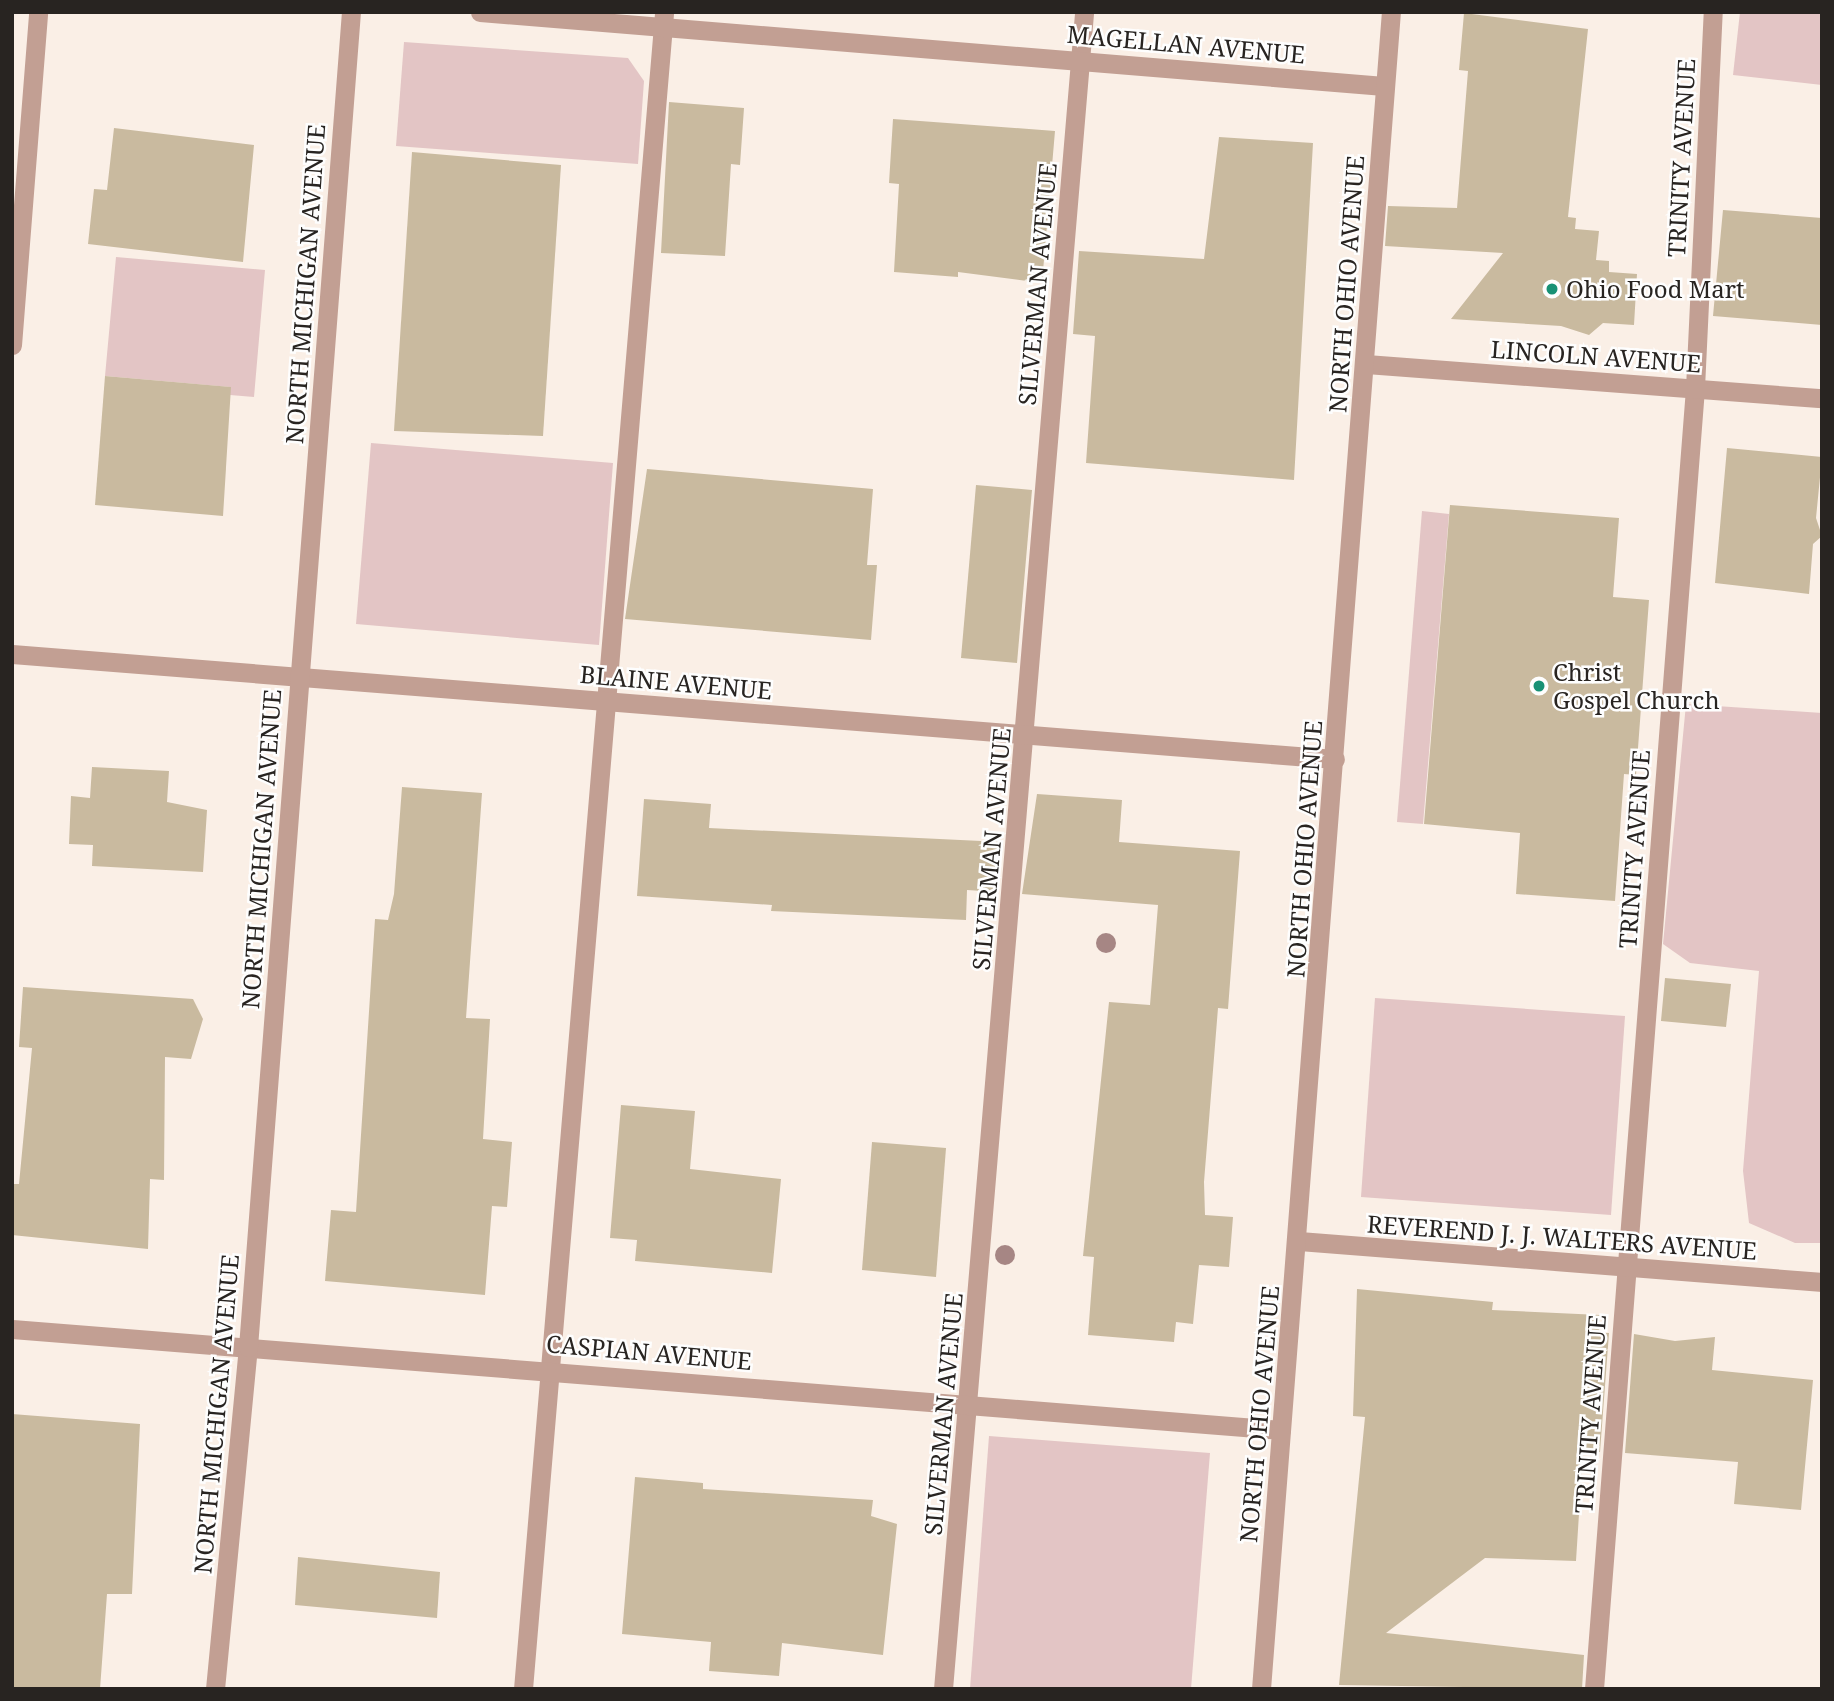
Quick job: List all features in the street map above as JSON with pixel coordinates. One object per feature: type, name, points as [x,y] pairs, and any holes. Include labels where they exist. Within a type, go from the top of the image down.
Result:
[{"type":"street","points":[[12,345],[38,12]]},
{"type":"street","name":"NORTH MICHIGAN AVENUE","points":[[215,1689],[248,1347],[351,12]]},
{"type":"street","name":"MAGELLAN AVENUE","points":[[480,12],[663,19],[1080,60],[1384,86]]},
{"type":"street","name":"SILVERMAN AVENUE","points":[[943,1689],[1084,12]]},
{"type":"street","name":"NORTH OHIO AVENUE","points":[[1261,1689],[1366,364],[1391,12]]},
{"type":"street","name":"TRINITY AVENUE","points":[[1594,1689],[1695,388],[1713,12]]},
{"type":"street","points":[[523,1689],[663,19]]},
{"type":"street","name":"LINCOLN AVENUE","points":[[1366,364],[1822,398]]},
{"type":"street","name":"BLAINE AVENUE","points":[[12,654],[1335,759]]},
{"type":"street","name":"REVEREND J. J. WALTERS AVENUE","points":[[1298,1241],[1822,1282]]},
{"type":"street","name":"CASPIAN AVENUE","points":[[12,1329],[552,1368],[1281,1430]]},
{"type":"shaded area","points":[[1740,12],[1822,12],[1822,85],[1733,75]]},
{"type":"shaded area","points":[[404,42],[628,58],[644,81],[638,164],[396,146]]},
{"type":"shaded area","points":[[116,257],[265,270],[254,397],[230,395],[230,387],[105,376]]},
{"type":"shaded area","points":[[371,443],[613,463],[599,645],[356,624]]},
{"type":"shaded area","points":[[1422,511],[1449,514],[1423,824],[1397,822]]},
{"type":"shaded area","points":[[1686,704],[1822,713],[1822,1243],[1795,1243],[1749,1223],[1743,1171],[1759,971],[1690,963],[1663,944]]},
{"type":"shaded area","points":[[1375,998],[1625,1016],[1611,1215],[1361,1197]]},
{"type":"shaded area","points":[[989,1436],[1210,1453],[1191,1689],[970,1689]]},
{"type":"building","points":[[1464,13],[1588,29],[1568,217],[1576,218],[1575,229],[1599,231],[1596,260],[1609,261],[1609,272],[1637,274],[1634,325],[1603,323],[1589,335],[1561,326],[1451,319],[1503,253],[1385,246],[1388,206],[1457,208],[1468,71],[1459,70]]},
{"type":"building","points":[[669,102],[744,108],[740,165],[731,164],[725,256],[661,253]]},
{"type":"building","points":[[893,119],[1055,131],[1042,283],[958,272],[958,277],[894,272],[899,184],[889,183]]},
{"type":"building","points":[[114,128],[254,145],[243,262],[88,244],[94,189],[107,190]]},
{"type":"building","points":[[1219,137],[1313,143],[1294,480],[1086,463],[1095,336],[1073,334],[1079,251],[1204,259]]},
{"type":"building","points":[[412,152],[561,165],[543,436],[394,431]]},
{"type":"building","points":[[1723,210],[1822,218],[1822,325],[1713,316]]},
{"type":"building","points":[[105,376],[231,387],[223,516],[95,505]]},
{"type":"building","points":[[1727,448],[1822,457],[1816,518],[1822,536],[1813,544],[1809,594],[1715,583]]},
{"type":"building","points":[[647,469],[873,489],[867,565],[877,565],[871,640],[625,619]]},
{"type":"building","points":[[976,485],[1032,490],[1017,663],[961,658]]},
{"type":"building","name":"Christ Gospel Church","points":[[1450,505],[1619,518],[1613,597],[1649,600],[1636,775],[1624,774],[1615,901],[1516,894],[1520,833],[1424,824]]},
{"type":"building","points":[[92,767],[169,771],[167,802],[207,810],[203,872],[92,866],[93,845],[69,844],[71,796],[90,798]]},
{"type":"building","points":[[402,787],[482,793],[466,1018],[490,1019],[483,1139],[512,1142],[507,1207],[492,1206],[485,1295],[325,1281],[331,1210],[356,1212],[375,919],[388,920],[394,894]]},
{"type":"building","points":[[1037,794],[1122,800],[1119,842],[1240,851],[1228,1009],[1218,1008],[1204,1182],[1205,1215],[1233,1217],[1229,1267],[1199,1265],[1193,1324],[1176,1322],[1174,1342],[1088,1335],[1094,1257],[1083,1256],[1109,1002],[1150,1005],[1158,905],[1022,894]]},
{"type":"building","points":[[644,799],[711,804],[709,828],[1002,842],[998,892],[967,890],[966,920],[771,911],[772,905],[637,896]]},
{"type":"building","points":[[1665,978],[1731,984],[1726,1027],[1661,1021]]},
{"type":"building","points":[[23,987],[193,999],[203,1019],[191,1059],[165,1057],[164,1180],[150,1179],[148,1249],[12,1235],[12,1184],[19,1184],[32,1048],[19,1047]]},
{"type":"building","points":[[621,1105],[695,1111],[690,1169],[781,1179],[772,1273],[635,1261],[637,1240],[610,1238]]},
{"type":"building","points":[[872,1142],[946,1148],[936,1277],[862,1270]]},
{"type":"building","points":[[1357,1289],[1493,1302],[1492,1310],[1600,1315],[1599,1333],[1609,1333],[1600,1452],[1583,1451],[1576,1561],[1485,1558],[1386,1633],[1584,1655],[1582,1689],[1339,1685],[1365,1417],[1353,1416]]},
{"type":"building","points":[[1634,1334],[1675,1341],[1715,1337],[1712,1370],[1813,1380],[1801,1510],[1734,1504],[1738,1462],[1625,1453]]},
{"type":"building","points":[[12,1414],[140,1424],[132,1594],[107,1594],[100,1689],[12,1689]]},
{"type":"building","points":[[635,1477],[703,1483],[703,1489],[873,1500],[871,1516],[897,1524],[883,1655],[782,1643],[779,1676],[709,1671],[711,1642],[622,1634]]},
{"type":"building","points":[[298,1557],[440,1572],[437,1618],[295,1605]]},
{"type":"place","name":"Ohio Food Mart","points":[[1552,289]]},
{"type":"place","name":"Christ Gospel Church","points":[[1539,686]]}]
